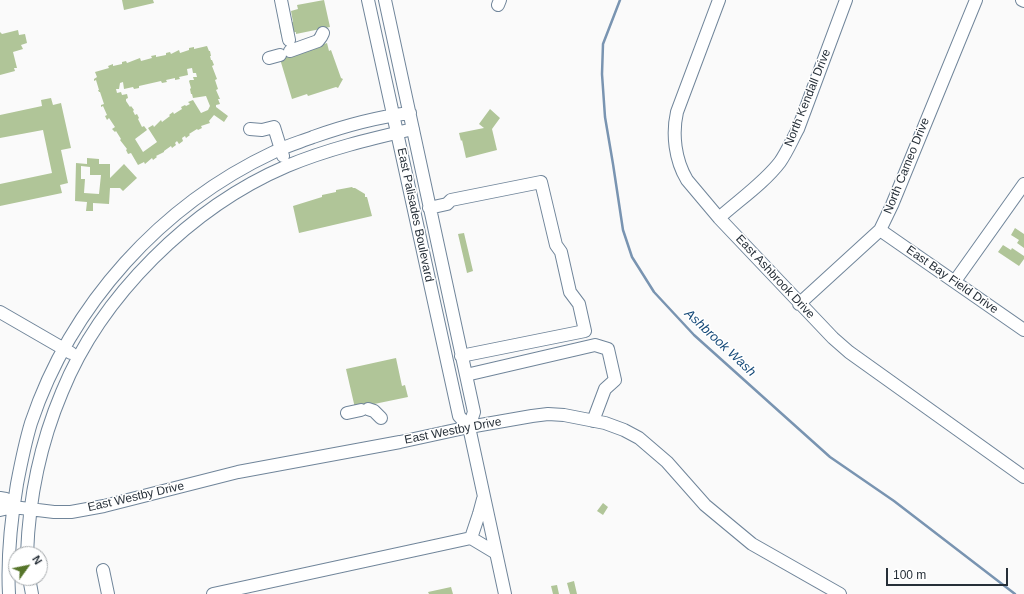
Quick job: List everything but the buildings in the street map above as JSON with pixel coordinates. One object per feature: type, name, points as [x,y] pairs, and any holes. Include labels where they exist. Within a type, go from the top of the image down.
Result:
[{"type":"street","points":[[281,0],[282,51],[318,41],[322,37],[323,33]]},
{"type":"street","name":"East Palisades Boulevard","points":[[368,0],[459,416],[469,427],[505,594]]},
{"type":"street","name":"East Palisades Boulevard","points":[[385,0],[474,412],[469,427]]},
{"type":"street","name":"East Ashbrook Drive","points":[[719,0],[674,123],[677,154],[683,173],[702,199],[719,218],[832,338],[849,352],[1024,477]]},
{"type":"street","name":"North Kendall Drive","points":[[719,218],[764,179],[780,162],[792,142],[846,0]]},
{"type":"street","name":"North Cameo Drive","points":[[799,304],[880,230],[892,205],[976,0]]},
{"type":"street","points":[[9,594],[9,543],[13,507],[31,424],[50,377],[67,351],[82,318],[100,292],[147,239],[168,220],[205,192],[241,170],[280,149],[341,128],[393,115],[410,113]]},
{"type":"street","points":[[250,129],[262,130],[274,127],[286,166]]},
{"type":"street","points":[[28,546],[37,469],[52,416],[62,391],[79,357],[115,302],[134,279],[159,253],[196,220],[227,198],[251,184],[286,166],[341,147],[413,129]]},
{"type":"street","points":[[429,208],[447,204],[451,200],[541,182],[556,245],[561,252],[570,292],[579,304],[586,331],[461,356]]},
{"type":"street","points":[[955,281],[1024,184]]},
{"type":"street","name":"East Bay Field Drive","points":[[880,230],[1024,330]]},
{"type":"street","points":[[147,239],[159,253]]},
{"type":"street","points":[[0,312],[67,351]]},
{"type":"street","points":[[466,375],[595,345],[608,349],[615,380],[605,389],[593,421]]},
{"type":"street","points":[[347,413],[365,410],[374,411],[381,418]]},
{"type":"street","name":"East Westby Drive","points":[[13,507],[31,510],[71,512],[98,507],[238,472],[400,442],[469,427],[548,414],[564,415],[593,421],[624,430],[639,438],[667,462],[705,506],[752,544],[840,594]]},
{"type":"street","points":[[471,538],[484,495]]},
{"type":"street","points":[[0,498],[6,499],[13,507]]},
{"type":"street","points":[[0,510],[13,507]]},
{"type":"street","points":[[212,594],[471,538],[496,553]]},
{"type":"street","points":[[103,570],[108,594]]},
{"type":"waterway","name":"Ashbrook Wash","points":[[620,0],[603,44],[602,74],[605,117],[623,230],[632,257],[654,292],[694,335],[830,457],[894,501],[1015,594]]}]
